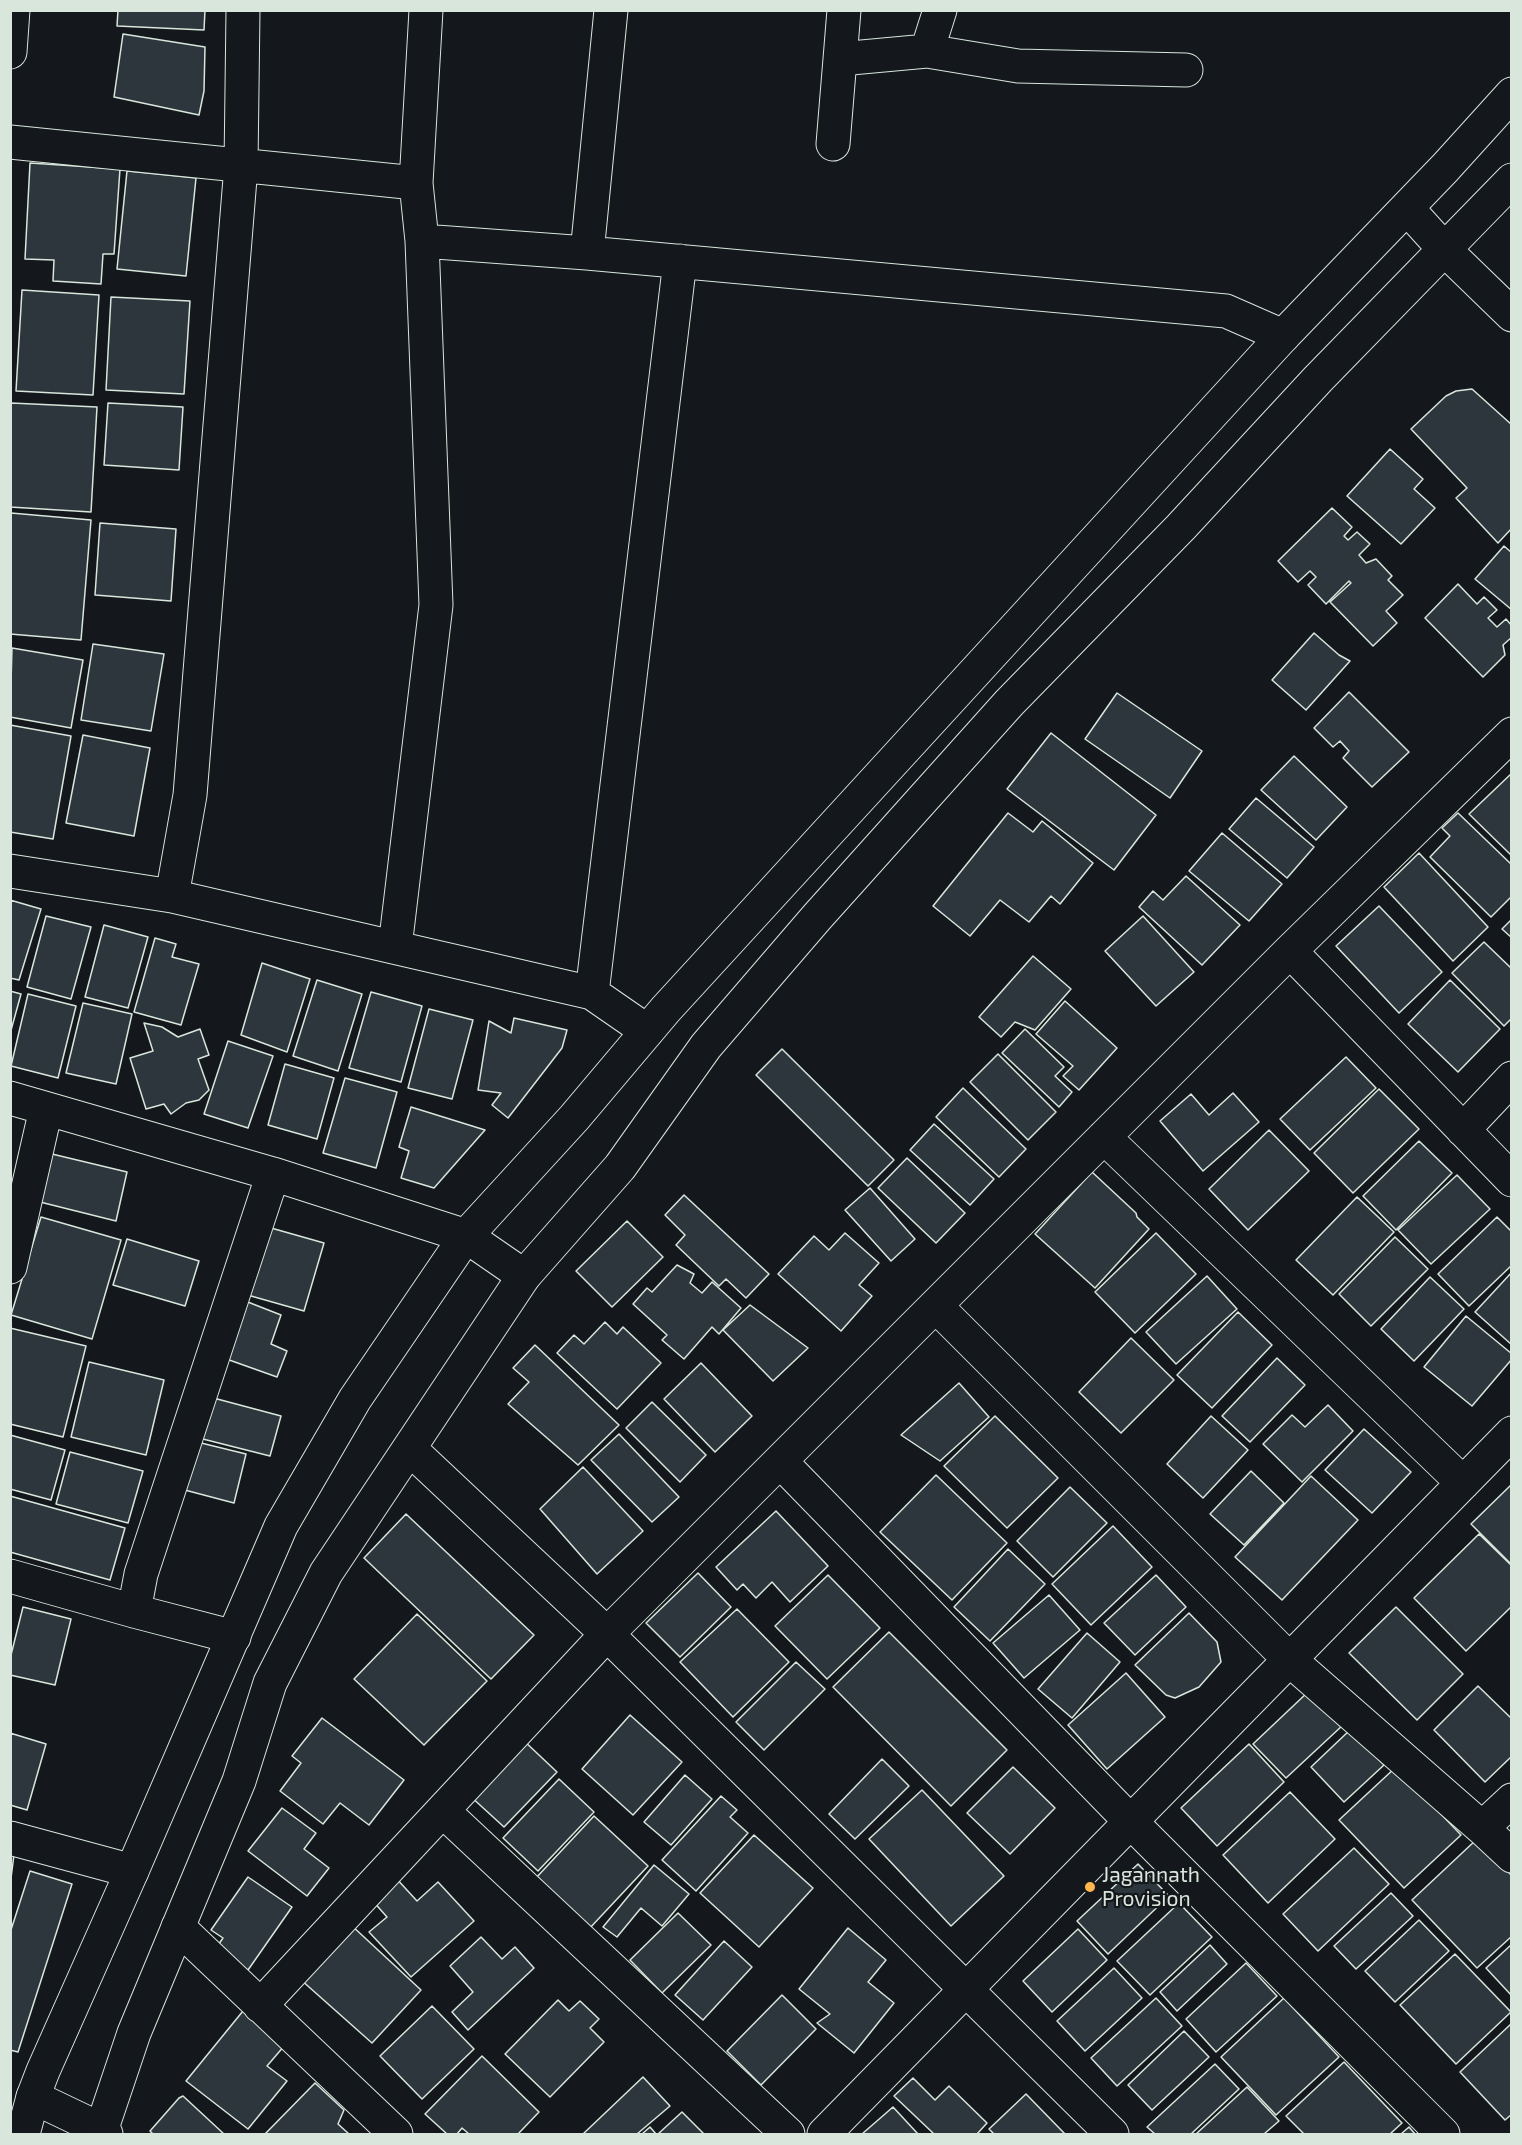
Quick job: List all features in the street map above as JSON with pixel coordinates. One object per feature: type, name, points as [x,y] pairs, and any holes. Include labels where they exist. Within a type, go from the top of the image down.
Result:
[{"type":"street","points":[[10,52],[13,10]]},
{"type":"street","points":[[172,896],[190,795],[241,165],[243,10]]},
{"type":"street","points":[[395,947],[436,605],[422,241],[416,183],[426,10]]},
{"type":"street","points":[[587,253],[611,10]]},
{"type":"street","points":[[833,144],[844,10]]},
{"type":"street","points":[[927,51],[940,10]]},
{"type":"street","points":[[840,59],[927,51],[1018,66],[1186,70]]},
{"type":"street","points":[[23,2134],[33,2097],[281,1526],[355,1399],[466,1236],[574,1118],[647,1031],[1283,336],[1407,208],[1512,94]]},
{"type":"street","points":[[10,141],[416,183]]},
{"type":"street","points":[[33,2097],[103,2133],[134,2033],[239,1781],[270,1683],[326,1573],[524,1276],[620,1167],[706,1046],[817,917],[1009,703],[1180,527],[1318,379],[1512,180]]},
{"type":"street","points":[[1407,208],[1445,250],[1512,315]]},
{"type":"street","points":[[422,241],[680,261],[1226,311],[1283,336]]},
{"type":"street","points":[[592,993],[680,261]]},
{"type":"street","points":[[260,2007],[607,1634],[1290,951],[1512,734]]},
{"type":"street","points":[[10,871],[172,896],[592,993],[647,1031]]},
{"type":"street","points":[[1290,951],[1512,1180]]},
{"type":"street","points":[[1463,1130],[1512,1078]]},
{"type":"street","points":[[10,1098],[273,1174],[466,1236],[524,1276]]},
{"type":"street","points":[[10,1267],[46,1109]]},
{"type":"street","points":[[1104,1137],[1463,1483]]},
{"type":"street","points":[[134,1611],[141,1574],[273,1174]]},
{"type":"street","points":[[936,1306],[1290,1660],[1512,1856]]},
{"type":"street","points":[[824,2134],[1512,1433]]},
{"type":"street","points":[[410,1449],[607,1634],[1112,2134]]},
{"type":"street","points":[[780,1461],[1131,1822],[1443,2134]]},
{"type":"street","points":[[10,1576],[234,1637]]},
{"type":"street","points":[[1482,1828],[1512,1800]]},
{"type":"street","points":[[443,1811],[788,2134]]},
{"type":"street","points":[[10,1838],[132,1871]]},
{"type":"street","points":[[178,1927],[396,2134]]},
{"type":"building","points":[[118,10],[205,10],[204,30],[117,26]]},
{"type":"building","points":[[123,34],[205,47],[204,91],[199,115],[114,97]]},
{"type":"building","points":[[30,163],[120,169],[114,254],[103,254],[101,284],[53,281],[54,260],[25,259]]},
{"type":"building","points":[[127,171],[196,178],[186,276],[117,269]]},
{"type":"building","points":[[22,290],[99,295],[93,395],[16,391]]},
{"type":"building","points":[[111,297],[190,301],[184,394],[106,390]]},
{"type":"building","points":[[1472,389],[1512,425],[1512,528],[1498,543],[1456,498],[1467,488],[1411,429],[1446,396],[1456,391]]},
{"type":"building","points":[[11,403],[97,407],[91,512],[10,507]]},
{"type":"building","points":[[108,403],[183,407],[179,470],[104,465]]},
{"type":"building","points":[[1390,449],[1423,479],[1414,489],[1435,508],[1401,544],[1347,496]]},
{"type":"building","points":[[1332,508],[1352,527],[1344,536],[1348,540],[1357,532],[1370,544],[1359,555],[1366,563],[1376,559],[1392,576],[1388,580],[1403,595],[1386,611],[1397,623],[1373,646],[1330,602],[1351,583],[1349,581],[1326,604],[1308,585],[1316,577],[1310,571],[1298,582],[1278,561]]},
{"type":"building","points":[[11,513],[91,520],[81,640],[10,634]]},
{"type":"building","points":[[100,523],[176,529],[171,601],[95,595]]},
{"type":"building","points":[[1504,546],[1512,553],[1512,610],[1475,579]]},
{"type":"building","points":[[1458,584],[1477,604],[1484,597],[1497,610],[1488,618],[1497,627],[1506,619],[1512,626],[1512,637],[1503,645],[1505,655],[1483,677],[1425,618]]},
{"type":"building","points":[[1314,633],[1339,655],[1350,661],[1306,710],[1272,680]]},
{"type":"building","points":[[93,644],[164,654],[151,731],[81,720]]},
{"type":"building","points":[[12,648],[83,660],[71,728],[10,717]]},
{"type":"building","points":[[1349,692],[1409,752],[1372,787],[1343,758],[1349,751],[1340,741],[1333,747],[1314,728]]},
{"type":"building","points":[[1117,693],[1202,751],[1170,798],[1085,739]]},
{"type":"building","points":[[10,725],[71,736],[53,839],[10,832]]},
{"type":"building","points":[[1051,733],[1156,815],[1114,870],[1007,789]]},
{"type":"building","points":[[83,735],[150,748],[134,836],[66,823]]},
{"type":"building","points":[[1294,756],[1347,807],[1316,840],[1261,790]]},
{"type":"building","points":[[1512,773],[1512,856],[1469,814]]},
{"type":"building","points":[[1256,798],[1314,847],[1287,878],[1229,829]]},
{"type":"building","points":[[1008,813],[1033,832],[1042,821],[1093,863],[1060,904],[1051,896],[1029,922],[1000,900],[970,936],[933,906]]},
{"type":"building","points":[[1458,813],[1512,865],[1512,896],[1491,917],[1430,857],[1450,836],[1442,828]]},
{"type":"building","points":[[1222,833],[1282,884],[1249,921],[1189,871]]},
{"type":"building","points":[[1419,853],[1488,927],[1453,961],[1384,887]]},
{"type":"building","points":[[1186,876],[1240,925],[1202,965],[1139,907],[1153,891],[1163,900]]},
{"type":"building","points":[[10,900],[41,909],[19,980],[10,978]]},
{"type":"building","points":[[1379,906],[1442,972],[1399,1013],[1336,946]]},
{"type":"building","points":[[46,916],[91,927],[71,999],[27,987]]},
{"type":"building","points":[[1143,916],[1194,972],[1156,1006],[1105,951]]},
{"type":"building","points":[[1512,919],[1512,938],[1502,929]]},
{"type":"building","points":[[104,925],[148,937],[128,1008],[85,997]]},
{"type":"building","points":[[155,938],[176,944],[172,957],[199,964],[181,1025],[134,1012]]},
{"type":"building","points":[[1484,942],[1512,969],[1512,1018],[1504,1026],[1452,973]]},
{"type":"building","points":[[1033,956],[1071,989],[1035,1030],[1015,1022],[1001,1037],[979,1017]]},
{"type":"building","points":[[262,963],[310,979],[287,1052],[241,1035]]},
{"type":"building","points":[[317,980],[362,994],[338,1071],[293,1056]]},
{"type":"building","points":[[1450,980],[1500,1029],[1458,1072],[1408,1024]]},
{"type":"building","points":[[10,991],[21,994],[10,1034]]},
{"type":"building","points":[[371,992],[422,1006],[401,1082],[349,1068]]},
{"type":"building","points":[[28,994],[76,1006],[58,1078],[11,1066]]},
{"type":"building","points":[[1065,1001],[1117,1048],[1079,1090],[1063,1076],[1073,1066],[1036,1034]]},
{"type":"building","points":[[83,1003],[132,1014],[116,1084],[66,1073]]},
{"type":"building","points":[[429,1009],[473,1020],[452,1099],[408,1088]]},
{"type":"building","points":[[514,1018],[567,1030],[562,1048],[508,1118],[492,1105],[501,1093],[478,1090],[489,1021],[511,1033]]},
{"type":"building","points":[[144,1023],[162,1027],[178,1037],[200,1029],[209,1055],[198,1059],[209,1090],[199,1100],[186,1103],[171,1114],[164,1104],[146,1109],[130,1058],[153,1051]]},
{"type":"building","points":[[1025,1029],[1064,1067],[1055,1076],[1072,1092],[1059,1107],[1002,1053]]},
{"type":"building","points":[[228,1041],[273,1056],[248,1128],[204,1114]]},
{"type":"building","points":[[782,1049],[894,1160],[868,1186],[756,1075]]},
{"type":"building","points":[[998,1054],[1056,1112],[1028,1140],[970,1082]]},
{"type":"building","points":[[1346,1057],[1376,1088],[1310,1150],[1280,1119]]},
{"type":"building","points":[[285,1064],[334,1078],[317,1139],[268,1125]]},
{"type":"building","points":[[345,1078],[397,1092],[376,1168],[323,1153]]},
{"type":"building","points":[[963,1088],[1026,1149],[999,1177],[936,1117]]},
{"type":"building","points":[[1379,1089],[1419,1129],[1353,1193],[1314,1153]]},
{"type":"building","points":[[1233,1093],[1259,1122],[1203,1171],[1160,1121],[1191,1094],[1209,1115]]},
{"type":"building","points":[[411,1107],[485,1130],[434,1188],[401,1178],[409,1151],[399,1147]]},
{"type":"building","points":[[934,1124],[994,1179],[970,1205],[910,1150]]},
{"type":"building","points":[[1269,1130],[1309,1171],[1248,1230],[1209,1189]]},
{"type":"building","points":[[1419,1141],[1452,1173],[1396,1230],[1363,1196]]},
{"type":"building","points":[[52,1154],[127,1172],[116,1221],[40,1202]]},
{"type":"building","points":[[907,1158],[965,1213],[936,1243],[878,1188]]},
{"type":"building","points":[[1092,1172],[1136,1213],[1149,1229],[1095,1288],[1035,1234]]},
{"type":"building","points":[[1457,1175],[1490,1209],[1431,1264],[1398,1230]]},
{"type":"building","points":[[870,1188],[915,1239],[891,1261],[845,1210]]},
{"type":"building","points":[[684,1195],[769,1274],[746,1298],[726,1279],[719,1286],[676,1245],[685,1235],[665,1215]]},
{"type":"building","points":[[1357,1197],[1394,1232],[1333,1295],[1296,1260]]},
{"type":"building","points":[[41,1217],[121,1240],[92,1339],[11,1315]]},
{"type":"building","points":[[1497,1217],[1512,1232],[1512,1265],[1469,1306],[1438,1274]]},
{"type":"building","points":[[627,1221],[663,1257],[612,1307],[576,1271]]},
{"type":"building","points":[[264,1226],[324,1243],[304,1311],[244,1294]]},
{"type":"building","points":[[845,1233],[879,1263],[859,1285],[872,1296],[841,1331],[778,1274],[814,1236],[829,1250]]},
{"type":"building","points":[[1156,1233],[1196,1274],[1135,1333],[1095,1292]]},
{"type":"building","points":[[1395,1237],[1428,1269],[1371,1326],[1339,1294]]},
{"type":"building","points":[[127,1239],[199,1261],[185,1306],[113,1285]]},
{"type":"building","points":[[677,1265],[694,1274],[690,1283],[702,1293],[712,1282],[741,1308],[719,1334],[712,1327],[684,1359],[662,1340],[667,1335],[633,1304],[647,1288],[652,1292]]},
{"type":"building","points":[[1512,1272],[1512,1345],[1475,1312]]},
{"type":"building","points":[[1207,1276],[1237,1309],[1176,1364],[1146,1332]]},
{"type":"building","points":[[1430,1277],[1464,1309],[1414,1361],[1381,1329]]},
{"type":"building","points":[[235,1297],[281,1315],[271,1344],[287,1351],[277,1377],[218,1356]]},
{"type":"building","points":[[750,1305],[808,1348],[773,1381],[723,1330]]},
{"type":"building","points":[[1238,1312],[1272,1345],[1212,1408],[1177,1375]]},
{"type":"building","points":[[1466,1316],[1512,1354],[1512,1359],[1472,1406],[1424,1367]]},
{"type":"building","points":[[605,1322],[617,1334],[623,1327],[661,1363],[617,1409],[557,1353],[574,1335],[584,1344]]},
{"type":"building","points":[[10,1328],[86,1346],[63,1437],[10,1424]]},
{"type":"building","points":[[1131,1338],[1174,1380],[1121,1433],[1079,1392]]},
{"type":"building","points":[[535,1345],[619,1425],[578,1465],[508,1404],[529,1382],[513,1368]]},
{"type":"building","points":[[1277,1358],[1305,1385],[1250,1442],[1222,1416]]},
{"type":"building","points":[[89,1362],[164,1380],[146,1455],[71,1437]]},
{"type":"building","points":[[701,1363],[752,1416],[715,1452],[664,1399]]},
{"type":"building","points":[[959,1383],[989,1417],[940,1461],[901,1435]]},
{"type":"building","points":[[206,1396],[281,1416],[270,1456],[195,1437]]},
{"type":"building","points":[[652,1402],[706,1455],[680,1482],[626,1428]]},
{"type":"building","points":[[1328,1405],[1353,1431],[1302,1482],[1263,1444],[1292,1415],[1305,1427]]},
{"type":"building","points":[[995,1416],[1058,1478],[1007,1528],[944,1466]]},
{"type":"building","points":[[1211,1416],[1248,1450],[1203,1498],[1167,1464]]},
{"type":"building","points":[[1364,1429],[1411,1472],[1372,1513],[1325,1470]]},
{"type":"building","points":[[619,1434],[679,1497],[652,1522],[591,1460]]},
{"type":"building","points":[[10,1435],[65,1450],[51,1500],[10,1489]]},
{"type":"building","points":[[193,1441],[246,1454],[234,1503],[181,1489]]},
{"type":"building","points":[[70,1452],[143,1471],[128,1523],[56,1504]]},
{"type":"building","points":[[583,1467],[643,1531],[597,1574],[540,1509]]},
{"type":"building","points":[[1251,1471],[1284,1503],[1244,1545],[1210,1514]]},
{"type":"building","points":[[936,1475],[1007,1543],[952,1600],[880,1532]]},
{"type":"building","points":[[1311,1476],[1358,1520],[1282,1600],[1235,1557]]},
{"type":"building","points":[[1512,1484],[1512,1565],[1471,1524]]},
{"type":"building","points":[[1070,1487],[1107,1523],[1053,1577],[1017,1541]]},
{"type":"building","points":[[10,1496],[125,1528],[110,1580],[10,1552]]},
{"type":"building","points":[[776,1511],[828,1566],[790,1602],[772,1582],[756,1598],[743,1584],[737,1590],[716,1567]]},
{"type":"building","points":[[406,1514],[534,1635],[491,1679],[364,1558]]},
{"type":"building","points":[[1113,1526],[1152,1567],[1091,1625],[1052,1584]]},
{"type":"building","points":[[1479,1534],[1512,1566],[1512,1606],[1466,1651],[1414,1598]]},
{"type":"building","points":[[1008,1549],[1045,1584],[990,1641],[954,1607]]},
{"type":"building","points":[[698,1573],[731,1607],[680,1657],[646,1623]]},
{"type":"building","points":[[828,1575],[880,1628],[827,1679],[775,1626]]},
{"type":"building","points":[[1156,1575],[1186,1607],[1135,1655],[1104,1623]]},
{"type":"building","points":[[1049,1595],[1080,1630],[1024,1678],[993,1643]]},
{"type":"building","points":[[23,1607],[71,1619],[55,1685],[10,1675],[10,1659]]},
{"type":"building","points":[[1396,1607],[1463,1674],[1417,1720],[1349,1653]]},
{"type":"building","points":[[737,1609],[789,1662],[733,1717],[680,1662]]},
{"type":"building","points":[[1189,1613],[1217,1642],[1221,1662],[1199,1687],[1175,1698],[1166,1695],[1135,1665]]},
{"type":"building","points":[[417,1614],[487,1681],[424,1745],[354,1679]]},
{"type":"building","points":[[889,1632],[1007,1750],[951,1806],[833,1687]]},
{"type":"building","points":[[1087,1633],[1120,1662],[1072,1718],[1038,1689]]},
{"type":"building","points":[[796,1662],[825,1689],[764,1750],[736,1722]]},
{"type":"building","points":[[1126,1673],[1165,1717],[1107,1769],[1068,1725]]},
{"type":"building","points":[[1478,1686],[1512,1719],[1512,1756],[1485,1782],[1434,1730]]},
{"type":"building","points":[[1309,1691],[1343,1725],[1286,1778],[1253,1744]]},
{"type":"building","points":[[630,1715],[682,1762],[633,1815],[582,1769]]},
{"type":"building","points":[[322,1718],[404,1780],[369,1825],[340,1803],[323,1824],[280,1791],[301,1763],[292,1756]]},
{"type":"building","points":[[1351,1729],[1384,1765],[1344,1802],[1311,1767]]},
{"type":"building","points":[[10,1733],[46,1744],[27,1810],[10,1805]]},
{"type":"building","points":[[522,1739],[557,1772],[504,1827],[469,1795]]},
{"type":"building","points":[[1249,1744],[1284,1782],[1217,1846],[1181,1808]]},
{"type":"building","points":[[882,1759],[909,1786],[855,1839],[829,1814]]},
{"type":"building","points":[[1013,1767],[1055,1808],[1010,1854],[967,1813]]},
{"type":"building","points":[[1396,1767],[1461,1835],[1404,1888],[1339,1820]]},
{"type":"building","points":[[685,1775],[712,1799],[671,1845],[644,1822]]},
{"type":"building","points":[[559,1779],[594,1812],[538,1871],[503,1838]]},
{"type":"building","points":[[922,1790],[1004,1876],[951,1926],[869,1839]]},
{"type":"building","points":[[1290,1792],[1335,1839],[1268,1903],[1223,1855]]},
{"type":"building","points":[[721,1796],[737,1810],[730,1817],[748,1833],[696,1891],[662,1860]]},
{"type":"building","points":[[282,1808],[316,1833],[304,1849],[329,1868],[307,1896],[248,1851]]},
{"type":"building","points":[[594,1816],[648,1866],[588,1930],[534,1880]]},
{"type":"building","points":[[754,1835],[813,1888],[759,1947],[700,1893]]},
{"type":"building","points":[[1477,1839],[1512,1876],[1512,1936],[1477,1968],[1412,1900]]},
{"type":"building","points":[[10,1846],[15,1847],[10,1886]]},
{"type":"building","points":[[1354,1848],[1389,1884],[1318,1951],[1283,1914]]},
{"type":"building","points":[[1138,1864],[1169,1896],[1108,1954],[1077,1921]]},
{"type":"building","points":[[654,1865],[689,1894],[662,1926],[641,1908],[617,1937],[603,1927]]},
{"type":"building","points":[[30,1871],[72,1884],[18,2052],[10,2050],[10,1933]]},
{"type":"building","points":[[248,1877],[292,1907],[248,1970],[216,1948],[223,1938],[211,1930]]},
{"type":"building","points":[[395,1877],[417,1901],[438,1882],[474,1921],[411,1977],[369,1932],[387,1917],[371,1899]]},
{"type":"building","points":[[1391,1893],[1413,1916],[1356,1969],[1334,1946]]},
{"type":"building","points":[[1179,1903],[1212,1937],[1150,1995],[1117,1961]]},
{"type":"building","points":[[678,1913],[711,1945],[662,1993],[630,1960]]},
{"type":"building","points":[[1419,1920],[1449,1951],[1395,2002],[1365,1971]]},
{"type":"building","points":[[350,1924],[421,1990],[372,2043],[300,1979]]},
{"type":"building","points":[[848,1928],[886,1960],[868,1982],[894,2003],[854,2053],[817,2023],[830,2014],[799,1989]]},
{"type":"building","points":[[1078,1929],[1107,1960],[1052,2012],[1023,1981]]},
{"type":"building","points":[[481,1937],[502,1959],[515,1947],[534,1968],[468,2030],[452,2012],[473,1992],[450,1966]]},
{"type":"building","points":[[724,1941],[752,1967],[703,2020],[675,1995]]},
{"type":"building","points":[[1512,1944],[1512,1996],[1486,1968]]},
{"type":"building","points":[[1210,1945],[1227,1964],[1177,2011],[1160,1992]]},
{"type":"building","points":[[1455,1954],[1511,2012],[1456,2064],[1400,2005]]},
{"type":"building","points":[[1246,1963],[1277,1996],[1216,2052],[1186,2019]]},
{"type":"building","points":[[1114,1968],[1142,1998],[1085,2051],[1057,2021]]},
{"type":"building","points":[[782,1995],[816,2029],[761,2085],[727,2051]]},
{"type":"building","points":[[1156,1998],[1182,2026],[1117,2086],[1091,2058]]},
{"type":"building","points":[[1284,1998],[1339,2057],[1276,2115],[1221,2057]]},
{"type":"building","points":[[558,2000],[569,2011],[580,2001],[599,2019],[590,2028],[604,2042],[550,2097],[505,2054]]},
{"type":"building","points":[[432,2006],[474,2049],[422,2099],[380,2056]]},
{"type":"building","points":[[243,2011],[285,2045],[267,2066],[287,2081],[248,2129],[186,2081]]},
{"type":"building","points":[[1512,2023],[1512,2114],[1505,2120],[1460,2072]]},
{"type":"building","points":[[1184,2031],[1209,2057],[1152,2110],[1128,2085]]},
{"type":"building","points":[[482,2056],[539,2112],[518,2134],[469,2134],[462,2128],[457,2134],[447,2134],[425,2114]]},
{"type":"building","points":[[1344,2062],[1402,2123],[1390,2134],[1304,2134],[1286,2116]]},
{"type":"building","points":[[1215,2064],[1239,2089],[1191,2134],[1155,2134],[1147,2127]]},
{"type":"building","points":[[643,2077],[670,2106],[637,2134],[583,2134]]},
{"type":"building","points":[[913,2078],[935,2100],[949,2086],[987,2123],[977,2134],[934,2134],[894,2096]]},
{"type":"building","points":[[315,2083],[344,2110],[338,2124],[349,2134],[265,2134]]},
{"type":"building","points":[[1247,2087],[1279,2121],[1264,2134],[1196,2134]]},
{"type":"building","points":[[1026,2094],[1065,2134],[994,2134],[989,2129]]},
{"type":"building","points":[[183,2096],[224,2134],[153,2134],[150,2131]]},
{"type":"building","points":[[893,2107],[918,2134],[862,2134]]},
{"type":"building","points":[[682,2112],[704,2134],[658,2134]]},
{"type":"building","points":[[650,2127],[656,2134],[642,2134]]},
{"type":"building","points":[[1409,2127],[1415,2134],[1401,2134]]},
{"type":"place","name":"Jagannath Provision","points":[[1090,1887]]}]
